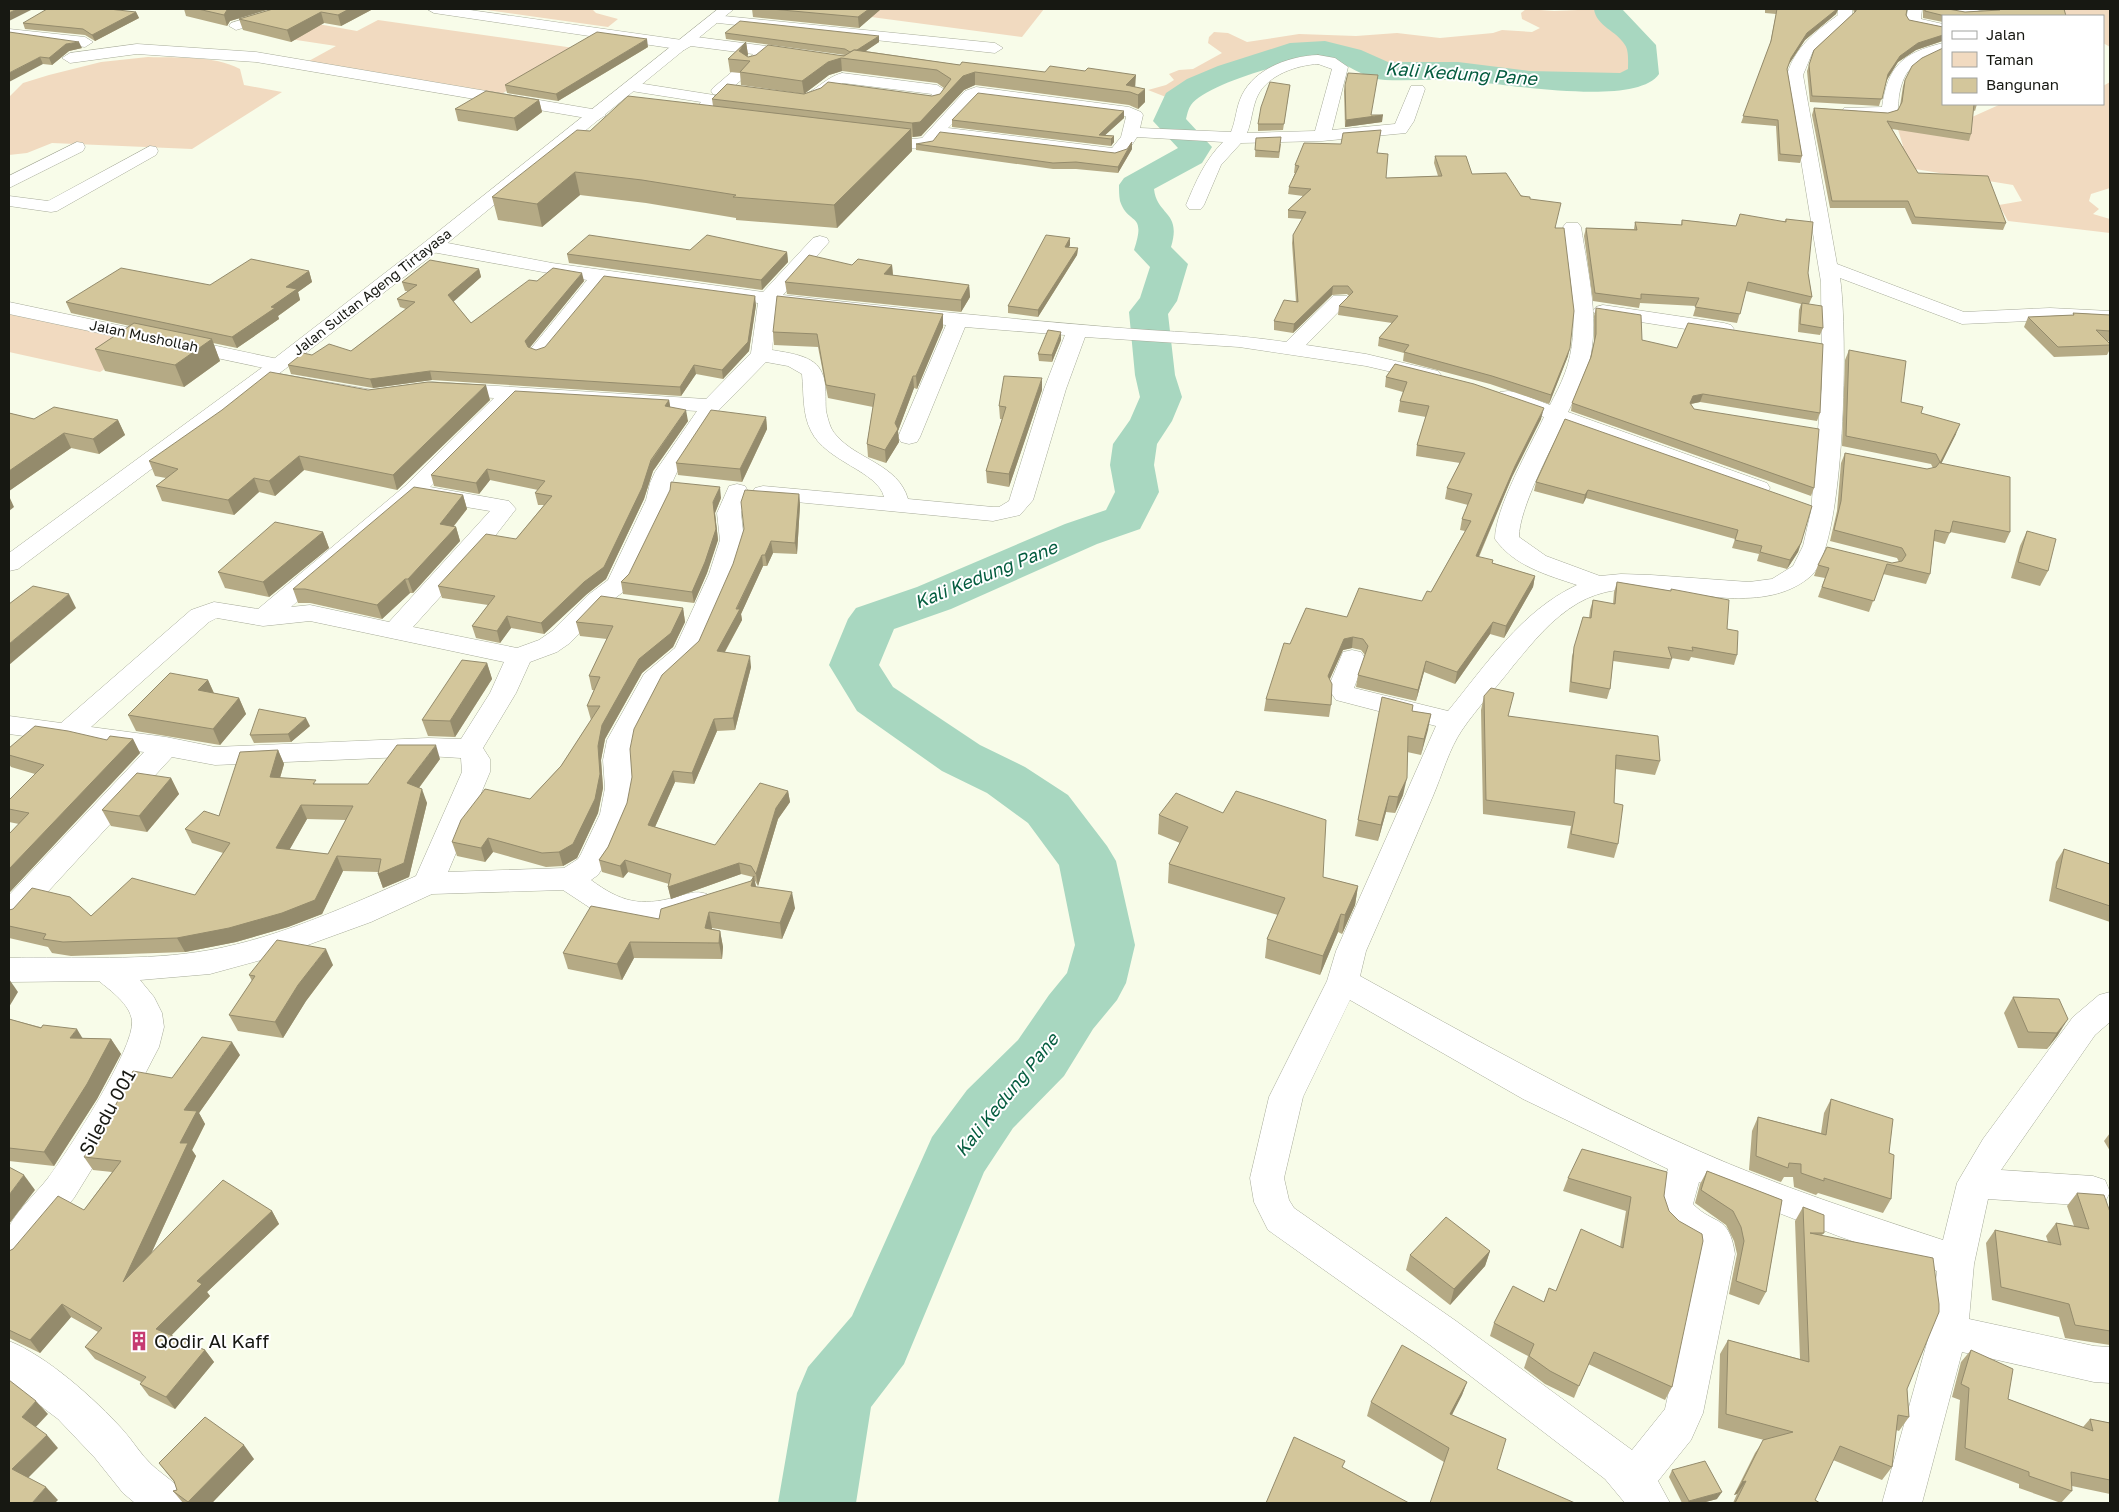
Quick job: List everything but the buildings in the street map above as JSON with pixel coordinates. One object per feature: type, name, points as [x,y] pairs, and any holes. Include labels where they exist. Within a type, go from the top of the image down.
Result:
[{"type":"street","points":[[236,26],[290,9]]},
{"type":"street","points":[[434,9],[654,41],[783,54]]},
{"type":"street","points":[[1687,1162],[1675,1205],[1676,1211],[1685,1220],[1710,1233],[1715,1241],[1716,1254],[1684,1414],[1641,1492],[1618,1465],[1443,1333],[1281,1219],[1272,1202],[1267,1178],[1286,1097],[1356,988],[1351,951],[1454,722],[1535,623],[1569,598],[1598,584],[1621,581],[1651,582],[1728,590],[1779,586],[1803,570],[1824,549],[1813,508],[1829,442],[1833,383],[1822,344],[1831,282],[1807,108],[1795,75],[1804,52],[1823,31],[1845,17],[1845,9]]},
{"type":"street","points":[[1915,9],[1913,22],[1942,29]]},
{"type":"street","points":[[1945,9],[1983,15]]},
{"type":"street","points":[[721,14],[823,30],[890,46],[957,57],[970,46],[995,48]]},
{"type":"street","name":"Jalan Sultan Ageng Tirtayasa","points":[[9,564],[260,365],[432,246],[604,110],[682,43],[721,14]]},
{"type":"street","points":[[9,29],[24,22]]},
{"type":"street","points":[[806,45],[823,30]]},
{"type":"street","points":[[9,33],[85,42]]},
{"type":"street","points":[[1831,110],[1889,112],[1892,91],[1900,68],[1906,62],[1942,47]]},
{"type":"street","points":[[70,58],[137,49],[256,57],[565,108],[604,110]]},
{"type":"street","points":[[719,91],[766,51]]},
{"type":"street","points":[[1195,205],[1216,160],[1238,136],[1251,92],[1281,67],[1296,62],[1317,60],[1328,61],[1340,68],[1322,136]]},
{"type":"street","points":[[787,100],[806,101],[816,97],[825,88],[835,79],[842,78],[937,90],[942,93],[933,103],[929,104],[825,88]]},
{"type":"street","points":[[637,82],[738,93]]},
{"type":"street","points":[[637,82],[708,98],[710,102],[699,114],[700,117]]},
{"type":"street","points":[[936,132],[1115,153],[1120,151],[1138,133],[1207,137],[1322,136],[1400,129],[1406,121],[1417,89]]},
{"type":"street","points":[[857,137],[919,144],[927,142],[971,94],[984,91],[1129,112],[1135,115],[1138,133]]},
{"type":"street","points":[[681,115],[736,122]]},
{"type":"street","points":[[9,182],[77,147]]},
{"type":"street","points":[[9,201],[51,207],[150,151]]},
{"type":"street","points":[[17,161],[41,166]]},
{"type":"street","points":[[1572,227],[1582,308],[1582,338],[1579,360],[1526,478],[1508,528],[1507,538],[1517,551],[1531,559],[1598,584]]},
{"type":"street","points":[[68,732],[200,616],[214,610],[263,618],[310,613],[519,657],[536,652],[555,642],[622,578],[658,500],[670,484],[712,406],[761,355],[768,299],[820,242]]},
{"type":"street","points":[[432,246],[552,268],[768,299],[958,320],[1132,335],[1239,341],[1366,360],[1452,380]]},
{"type":"street","points":[[1828,268],[1962,318],[1999,318],[2050,314],[2110,317]]},
{"type":"street","points":[[539,350],[601,275]]},
{"type":"street","points":[[1292,348],[1340,300]]},
{"type":"street","name":"Jalan Mushollah","points":[[9,308],[260,365],[373,396],[393,395],[421,388],[712,406]]},
{"type":"street","points":[[1582,308],[1746,332]]},
{"type":"street","points":[[909,437],[958,320]]},
{"type":"street","points":[[9,970],[152,968],[210,962],[292,938],[360,914],[428,883],[569,879],[588,868],[614,814],[619,788],[617,760],[621,740],[653,680],[658,674],[683,656],[694,612],[721,574],[732,540],[727,490],[991,514],[1003,513],[1018,506],[1022,500],[1055,389],[1077,330]]},
{"type":"street","points":[[761,355],[799,363],[809,368],[812,373],[819,422],[824,436],[831,445],[888,481],[896,493],[898,506]]},
{"type":"street","points":[[1488,390],[1777,495]]},
{"type":"street","points":[[263,618],[413,491],[510,394]]},
{"type":"street","points":[[395,631],[487,531],[504,509],[501,506],[413,491]]},
{"type":"street","points":[[597,600],[626,604]]},
{"type":"street","points":[[469,748],[503,693],[519,657]]},
{"type":"street","points":[[1352,658],[1341,688],[1345,694],[1454,722]]},
{"type":"street","points":[[9,726],[68,732],[166,746],[215,756],[428,747],[469,748]]},
{"type":"street","points":[[9,914],[166,746]]},
{"type":"street","points":[[428,883],[476,772],[476,759],[469,748]]},
{"type":"street","points":[[569,879],[617,912],[632,915],[658,914],[724,893]]},
{"type":"street","name":"Siledu 001","points":[[9,1250],[37,1219],[89,1146],[142,1048],[149,1024],[146,1011],[128,988],[106,969]]},
{"type":"street","points":[[1356,988],[1535,1089],[1687,1162],[1851,1225],[1950,1259],[1956,1264]]},
{"type":"street","points":[[1902,1503],[1949,1332],[1956,1264],[1974,1183],[1995,1149],[2084,1026],[2110,1004]]},
{"type":"street","points":[[1974,1183],[2093,1191]]},
{"type":"street","points":[[1949,1332],[2094,1364],[2110,1365]]},
{"type":"street","points":[[9,1359],[72,1406],[109,1444],[137,1479],[167,1503]]},
{"type":"green space","points":[[479,9],[592,9],[596,13],[618,19],[608,27]]},
{"type":"green space","points":[[829,9],[1044,9],[1022,37],[826,11]]},
{"type":"green space","points":[[1526,9],[1554,11],[1602,9],[1603,15],[1617,25],[1635,45],[1637,72],[1620,80],[1529,78],[1459,69],[1386,68],[1354,55],[1325,48],[1286,50],[1224,70],[1193,85],[1171,99],[1148,90],[1166,85],[1174,80],[1169,74],[1179,70],[1193,69],[1222,53],[1208,43],[1209,37],[1214,32],[1228,33],[1247,42],[1299,34],[1356,36],[1397,33],[1440,38],[1493,33],[1502,30],[1532,32],[1540,28],[1522,19],[1521,13]]},
{"type":"green space","points":[[1995,9],[2110,9],[2110,47],[2104,44],[2104,15],[2001,15]]},
{"type":"green space","points":[[378,20],[574,48],[500,95],[307,62],[336,46],[270,36],[318,24],[357,31]]},
{"type":"green space","points":[[148,57],[195,58],[218,61],[240,69],[244,85],[282,92],[192,149],[52,143],[27,153],[9,155],[9,97],[23,83],[101,62]]},
{"type":"green space","points":[[2110,82],[2110,188],[2091,194],[2089,201],[2099,209],[2093,214],[2110,219],[2110,233],[2008,221],[1999,205],[2022,201],[2013,185],[1909,168],[1891,150],[1903,146],[1896,123],[1972,117],[1999,105],[2104,105],[2104,85]]},
{"type":"green space","points":[[9,311],[150,340],[100,372],[9,352]]},
{"type":"waterway","name":"Kali Kedung Pane","points":[[817,1503],[835,1393],[878,1340],[956,1157],[990,1109],[1041,1058],[1071,1012],[1095,983],[1105,945],[1087,861],[1048,809],[1006,780],[961,758],[875,699],[854,665],[873,619],[934,598],[1081,534],[1124,519],[1137,492],[1132,465],[1135,444],[1151,421],[1161,397],[1155,375],[1148,312],[1158,301],[1169,264],[1152,250],[1157,234],[1155,220],[1138,202],[1136,185],[1190,156],[1195,147],[1169,121],[1177,100],[1198,86],[1229,72],[1290,52],[1325,50],[1350,56],[1383,71],[1458,71],[1529,80],[1624,82],[1644,74],[1641,45],[1623,25],[1609,15],[1608,9]]},
{"type":"place","name":"Qodir Al Kaff","points":[[139,1341]]}]
